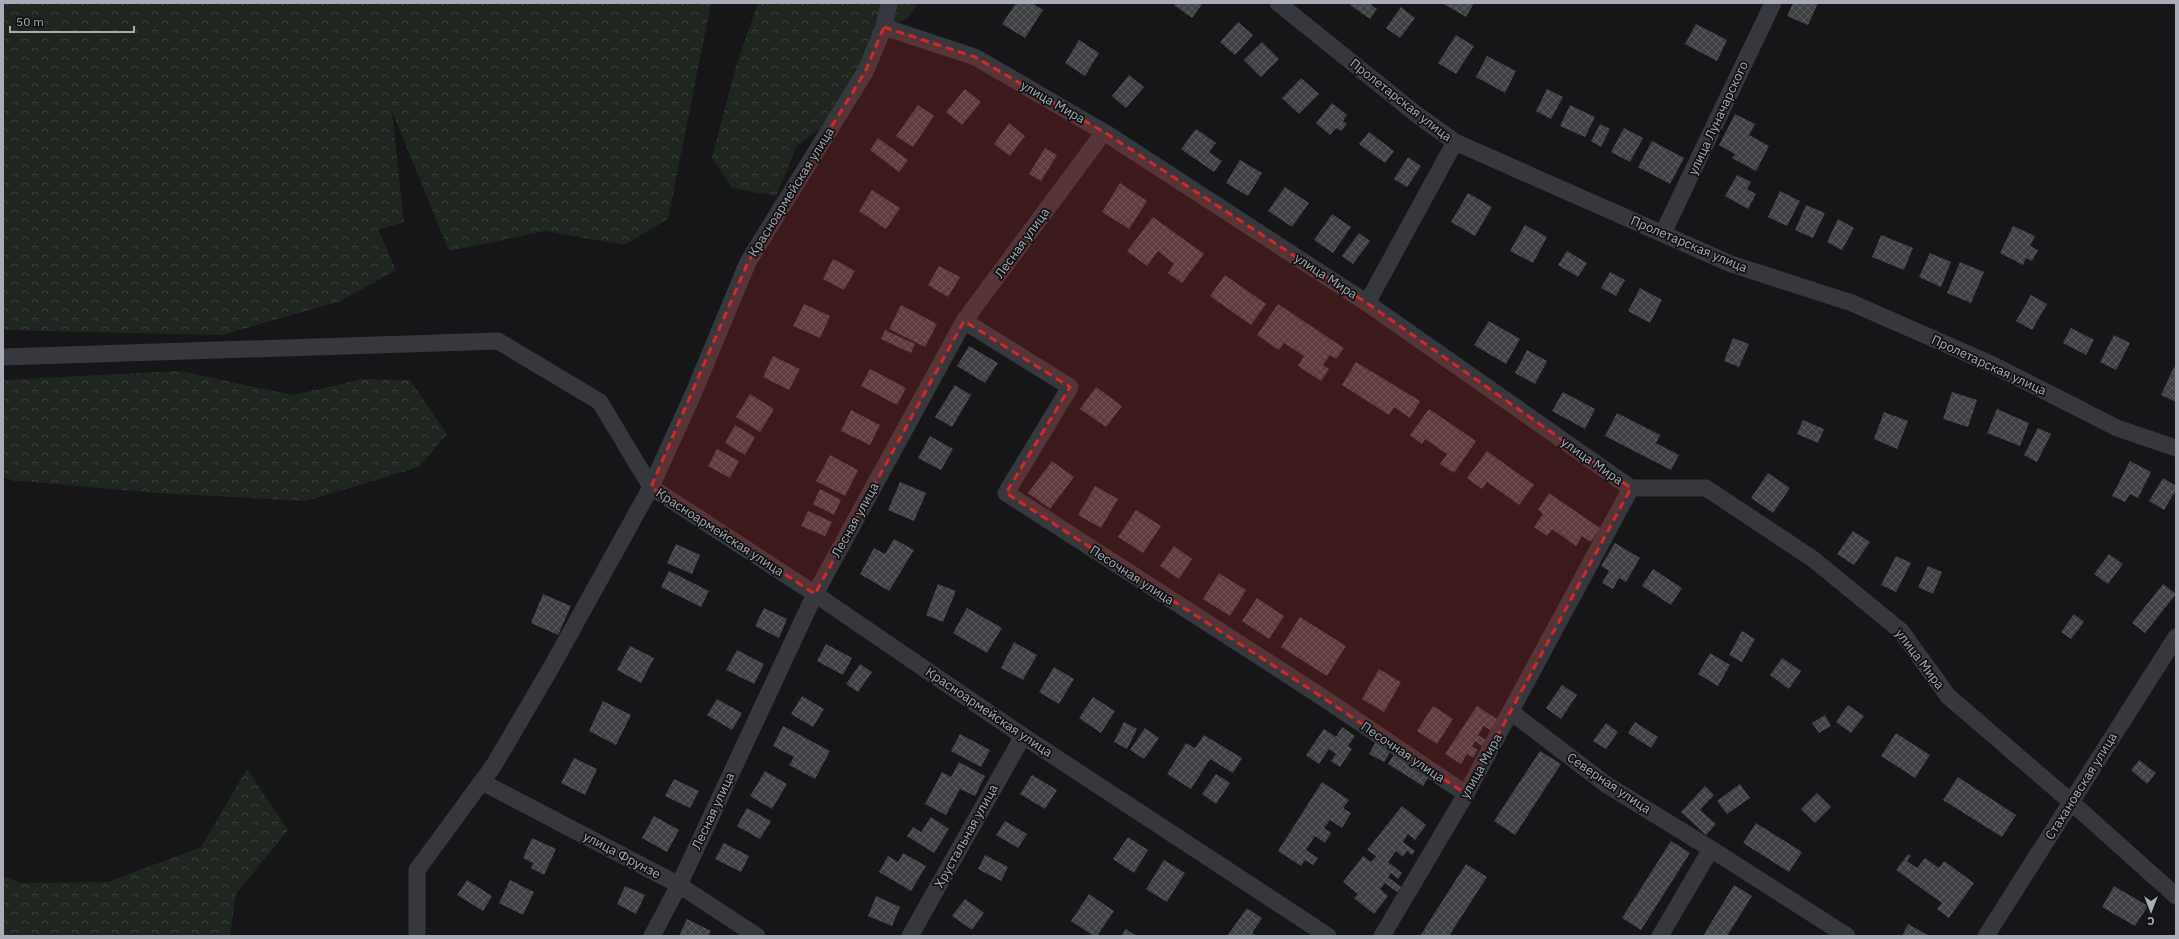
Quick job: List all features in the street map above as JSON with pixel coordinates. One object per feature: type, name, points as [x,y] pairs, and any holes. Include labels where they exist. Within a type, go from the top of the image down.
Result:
[{"type":"street","name":"Красноармейская улица","points":[[418,936],[418,870],[494,765],[552,666],[651,487],[694,392],[748,262],[865,72],[884,27],[889,3]]},
{"type":"street","name":"Пролетарская улица","points":[[1278,3],[1416,114],[1455,142],[1551,186],[1663,233],[1731,264],[1852,303],[1991,364],[2117,428],[2176,448]]},
{"type":"street","name":"улица Луначарского","points":[[1663,233],[1773,3]]},
{"type":"street","name":"улица Мира","points":[[884,27],[975,57],[1104,132],[1367,303],[1631,488],[1706,488],[1813,559],[1901,631],[1948,696],[2071,802],[2176,896]]},
{"type":"street","name":"Лесная улица","points":[[652,936],[679,885],[815,594],[964,320],[1104,132]]},
{"type":"street","points":[[1367,303],[1455,142]]},
{"type":"street","name":"Песочная улица","points":[[964,320],[1070,387],[1006,493],[1322,697],[1466,794]]},
{"type":"street","points":[[3,357],[498,341],[600,402],[651,487]]},
{"type":"street","name":"Красноармейская улица","points":[[651,487],[815,594],[1023,736],[1328,936]]},
{"type":"street","name":"улица Мира","points":[[1382,936],[1466,794],[1631,488]]},
{"type":"street","name":"Стахановская улица","points":[[1986,936],[2176,637]]},
{"type":"street","name":"Северная улица","points":[[1511,712],[1607,785],[1709,852],[1847,936]]},
{"type":"street","name":"Хрустальная улица","points":[[910,936],[1023,736]]},
{"type":"street","name":"улица Фрунзе","points":[[482,782],[679,885],[757,936]]},
{"type":"street","points":[[1660,936],[1709,852]]},
{"type":"highlighted area","points":[[884,27],[975,57],[1104,132],[1367,303],[1631,488],[1466,794],[1322,697],[1006,493],[1070,387],[964,321],[815,594],[651,487],[748,262],[865,72]]},
{"type":"green space","points":[[3,3],[711,3],[668,219],[624,245],[546,231],[449,251],[392,111],[404,222],[378,230],[396,270],[341,301],[222,335],[3,330]]},
{"type":"green space","points":[[758,3],[918,3],[907,19],[884,27],[839,114],[797,146],[776,196],[732,188],[712,158],[736,66]]},
{"type":"green space","points":[[180,371],[293,395],[363,379],[410,380],[447,434],[419,467],[306,501],[158,493],[10,480],[3,477],[3,380]]},
{"type":"green space","points":[[247,769],[288,830],[236,894],[230,936],[3,936],[3,876],[21,883],[108,882],[201,847]]},
{"type":"building","points":[[1016,3],[1032,3],[1043,10],[1025,38],[1002,24]]},
{"type":"building","points":[[1176,3],[1203,3],[1192,18],[1174,5]]},
{"type":"building","points":[[1351,3],[1369,3],[1377,9],[1370,19],[1350,5]]},
{"type":"building","points":[[1442,3],[1474,3],[1466,17]]},
{"type":"building","points":[[1793,3],[1818,3],[1808,25],[1787,16]]},
{"type":"building","points":[[1401,7],[1415,18],[1400,38],[1386,28]]},
{"type":"building","points":[[1238,22],[1253,35],[1235,55],[1220,42]]},
{"type":"building","points":[[1696,24],[1727,40],[1717,61],[1685,44]]},
{"type":"building","points":[[1456,35],[1474,46],[1456,74],[1438,63]]},
{"type":"building","points":[[1079,40],[1099,53],[1085,76],[1065,63]]},
{"type":"building","points":[[1262,42],[1279,59],[1261,77],[1244,60]]},
{"type":"building","points":[[1487,56],[1516,71],[1505,93],[1476,77]]},
{"type":"building","points":[[1129,75],[1144,87],[1126,108],[1112,96]]},
{"type":"building","points":[[1301,78],[1319,94],[1299,114],[1282,98]]},
{"type":"building","points":[[965,89],[981,102],[962,125],[946,112]]},
{"type":"building","points":[[1547,89],[1563,97],[1551,119],[1536,111]]},
{"type":"building","points":[[1332,103],[1347,115],[1343,121],[1347,124],[1341,131],[1336,128],[1330,135],[1316,123]]},
{"type":"building","points":[[918,105],[934,116],[913,147],[896,136]]},
{"type":"building","points":[[1570,105],[1595,117],[1585,137],[1560,126]]},
{"type":"building","points":[[1735,114],[1755,124],[1749,135],[1769,146],[1756,171],[1732,158],[1735,154],[1719,145]]},
{"type":"building","points":[[1009,123],[1025,136],[1010,156],[994,144]]},
{"type":"building","points":[[1600,124],[1610,129],[1601,147],[1591,141]]},
{"type":"building","points":[[1624,128],[1643,138],[1630,162],[1611,152]]},
{"type":"building","points":[[1196,129],[1216,143],[1209,152],[1222,161],[1214,172],[1181,149]]},
{"type":"building","points":[[1369,132],[1394,151],[1385,163],[1359,144]]},
{"type":"building","points":[[878,138],[908,160],[899,172],[870,150]]},
{"type":"building","points":[[1652,141],[1684,158],[1670,184],[1638,167]]},
{"type":"building","points":[[1045,148],[1057,155],[1041,181],[1029,174]]},
{"type":"building","points":[[1408,157],[1421,166],[1407,187],[1394,179]]},
{"type":"building","points":[[1240,160],[1262,173],[1248,196],[1226,183]]},
{"type":"building","points":[[1737,175],[1751,182],[1747,189],[1756,194],[1748,209],[1725,196]]},
{"type":"building","points":[[1120,183],[1147,201],[1129,229],[1102,212]]},
{"type":"building","points":[[1285,187],[1309,203],[1292,227],[1268,211]]},
{"type":"building","points":[[872,190],[900,208],[886,229],[859,211]]},
{"type":"building","points":[[1780,191],[1800,201],[1787,226],[1768,217]]},
{"type":"building","points":[[1468,193],[1492,207],[1475,236],[1451,222]]},
{"type":"building","points":[[1806,205],[1825,213],[1813,238],[1795,230]]},
{"type":"building","points":[[1332,214],[1351,227],[1333,253],[1314,240]]},
{"type":"building","points":[[1153,217],[1204,254],[1182,283],[1168,273],[1174,264],[1158,251],[1147,266],[1127,251]]},
{"type":"building","points":[[1838,219],[1854,228],[1842,250],[1827,242]]},
{"type":"building","points":[[1525,225],[1547,237],[1533,263],[1510,251]]},
{"type":"building","points":[[2013,226],[2035,236],[2030,246],[2038,250],[2032,261],[2026,258],[2023,265],[2000,253]]},
{"type":"building","points":[[1359,233],[1370,241],[1353,264],[1342,256]]},
{"type":"building","points":[[1881,235],[1913,248],[1904,270],[1872,257]]},
{"type":"building","points":[[1567,251],[1587,263],[1578,277],[1558,265]]},
{"type":"building","points":[[1930,253],[1951,262],[1941,287],[1919,277]]},
{"type":"building","points":[[833,259],[855,271],[844,290],[823,279]]},
{"type":"building","points":[[1960,262],[1984,272],[1971,303],[1947,293]]},
{"type":"building","points":[[939,266],[960,277],[948,297],[928,285]]},
{"type":"building","points":[[1610,272],[1625,280],[1616,296],[1601,288]]},
{"type":"building","points":[[1225,275],[1266,304],[1251,325],[1210,296]]},
{"type":"building","points":[[1640,288],[1662,300],[1650,323],[1628,311]]},
{"type":"building","points":[[2031,295],[2047,304],[2032,330],[2016,321]]},
{"type":"building","points":[[804,304],[830,316],[820,338],[793,326]]},
{"type":"building","points":[[1278,304],[1344,348],[1336,359],[1330,355],[1323,365],[1329,369],[1321,381],[1298,366],[1304,356],[1284,343],[1279,350],[1257,335]]},
{"type":"building","points":[[901,305],[937,324],[925,347],[889,329]]},
{"type":"building","points":[[1489,321],[1520,339],[1506,364],[1474,345]]},
{"type":"building","points":[[2071,328],[2094,340],[2086,355],[2063,343]]},
{"type":"building","points":[[885,330],[915,344],[911,353],[881,339]]},
{"type":"building","points":[[2114,335],[2130,343],[2116,370],[2100,362]]},
{"type":"building","points":[[1733,338],[1749,344],[1739,367],[1724,361]]},
{"type":"building","points":[[969,346],[998,363],[985,383],[957,366]]},
{"type":"building","points":[[1527,350],[1547,361],[1535,384],[1515,373]]},
{"type":"building","points":[[773,356],[800,369],[789,390],[763,377]]},
{"type":"building","points":[[1356,362],[1420,401],[1410,418],[1394,407],[1389,415],[1342,385]]},
{"type":"building","points":[[2174,367],[2176,368],[2176,402],[2161,395]]},
{"type":"building","points":[[870,369],[906,388],[897,405],[861,386]]},
{"type":"building","points":[[955,385],[971,395],[952,427],[935,417]]},
{"type":"building","points":[[1096,387],[1122,406],[1106,427],[1080,409]]},
{"type":"building","points":[[1563,392],[1595,409],[1585,429],[1552,411]]},
{"type":"building","points":[[1952,392],[1977,400],[1968,427],[1943,419]]},
{"type":"building","points":[[750,394],[774,409],[760,432],[736,417]]},
{"type":"building","points":[[1429,409],[1476,441],[1454,473],[1440,464],[1447,454],[1425,439],[1422,444],[1410,435]]},
{"type":"building","points":[[1997,409],[2029,423],[2020,446],[1987,433]]},
{"type":"building","points":[[851,410],[880,425],[870,445],[841,431]]},
{"type":"building","points":[[1884,412],[1908,421],[1897,449],[1874,439]]},
{"type":"building","points":[[1617,413],[1660,435],[1656,443],[1679,455],[1671,470],[1605,436]]},
{"type":"building","points":[[1803,420],[1824,429],[1818,443],[1797,434]]},
{"type":"building","points":[[735,425],[755,437],[745,455],[725,443]]},
{"type":"building","points":[[2038,428],[2051,434],[2037,462],[2024,455]]},
{"type":"building","points":[[930,436],[953,449],[941,470],[918,458]]},
{"type":"building","points":[[717,449],[739,461],[730,478],[708,466]]},
{"type":"building","points":[[1487,451],[1534,485],[1519,505],[1487,482],[1482,489],[1467,478]]},
{"type":"building","points":[[830,455],[858,470],[845,496],[816,481]]},
{"type":"building","points":[[1052,461],[1074,477],[1050,509],[1028,493]]},
{"type":"building","points":[[2130,461],[2151,472],[2138,498],[2130,494],[2125,502],[2112,496]]},
{"type":"building","points":[[1768,473],[1790,488],[1773,513],[1751,498]]},
{"type":"building","points":[[2163,478],[2176,486],[2176,490],[2164,510],[2149,501]]},
{"type":"building","points":[[900,482],[926,493],[914,521],[888,510]]},
{"type":"building","points":[[1095,486],[1118,499],[1101,528],[1078,515]]},
{"type":"building","points":[[820,489],[841,500],[834,515],[813,504]]},
{"type":"building","points":[[1549,493],[1600,528],[1591,542],[1582,536],[1576,546],[1552,529],[1547,536],[1534,527],[1543,514],[1538,510]]},
{"type":"building","points":[[1136,510],[1161,526],[1143,553],[1118,537]]},
{"type":"building","points":[[808,511],[832,522],[825,536],[801,526]]},
{"type":"building","points":[[1853,531],[1870,542],[1854,565],[1837,554]]},
{"type":"building","points":[[894,539],[914,550],[889,591],[860,574],[874,548],[885,554]]},
{"type":"building","points":[[1615,543],[1640,558],[1626,582],[1619,578],[1613,589],[1602,583],[1609,571],[1601,566]]},
{"type":"building","points":[[676,544],[700,555],[692,574],[667,563]]},
{"type":"building","points":[[1174,546],[1192,559],[1179,579],[1160,566]]},
{"type":"building","points":[[2109,554],[2123,564],[2108,584],[2094,574]]},
{"type":"building","points":[[1896,556],[1911,563],[1896,592],[1881,585]]},
{"type":"building","points":[[1928,566],[1942,572],[1933,594],[1918,587]]},
{"type":"building","points":[[1653,569],[1682,588],[1671,605],[1642,586]]},
{"type":"building","points":[[669,571],[709,591],[701,607],[661,587]]},
{"type":"building","points":[[1219,573],[1246,590],[1230,616],[1203,599]]},
{"type":"building","points":[[938,584],[956,591],[943,622],[926,615]]},
{"type":"building","points":[[2163,584],[2176,594],[2145,633],[2132,623]]},
{"type":"building","points":[[543,594],[571,606],[558,635],[531,623]]},
{"type":"building","points":[[1257,598],[1284,616],[1269,639],[1242,621]]},
{"type":"building","points":[[764,608],[787,619],[779,638],[755,626]]},
{"type":"building","points":[[967,608],[1002,628],[987,653],[953,633]]},
{"type":"building","points":[[2074,614],[2084,622],[2071,639],[2061,632]]},
{"type":"building","points":[[1300,617],[1346,646],[1327,676],[1281,647]]},
{"type":"building","points":[[1742,631],[1755,639],[1742,662],[1729,655]]},
{"type":"building","points":[[1014,642],[1037,655],[1023,680],[1001,668]]},
{"type":"building","points":[[826,644],[852,658],[843,675],[817,661]]},
{"type":"building","points":[[630,646],[654,658],[641,683],[617,670]]},
{"type":"building","points":[[737,650],[764,664],[754,684],[726,670]]},
{"type":"building","points":[[1710,653],[1730,665],[1718,686],[1698,674]]},
{"type":"building","points":[[1782,658],[1801,671],[1789,689],[1770,675]]},
{"type":"building","points":[[860,664],[872,672],[858,692],[846,684]]},
{"type":"building","points":[[1054,667],[1074,679],[1059,704],[1039,692]]},
{"type":"building","points":[[1379,669],[1401,682],[1384,712],[1362,699]]},
{"type":"building","points":[[1562,685],[1577,695],[1561,719],[1546,708]]},
{"type":"building","points":[[802,696],[824,709],[813,727],[791,714]]},
{"type":"building","points":[[1093,697],[1115,711],[1101,733],[1079,718]]},
{"type":"building","points":[[717,699],[742,713],[732,730],[707,715]]},
{"type":"building","points":[[603,701],[631,715],[616,745],[589,731]]},
{"type":"building","points":[[1848,705],[1864,716],[1851,733],[1836,722]]},
{"type":"building","points":[[1433,706],[1453,719],[1437,744],[1417,731]]},
{"type":"building","points":[[1477,706],[1500,721],[1493,732],[1484,726],[1478,735],[1486,740],[1482,746],[1475,741],[1472,746],[1478,750],[1473,758],[1467,754],[1461,764],[1445,754]]},
{"type":"building","points":[[1825,715],[1831,726],[1819,733],[1812,723]]},
{"type":"building","points":[[1124,722],[1137,729],[1127,749],[1114,742]]},
{"type":"building","points":[[1635,722],[1658,737],[1651,748],[1628,733]]},
{"type":"building","points":[[1606,723],[1618,732],[1606,749],[1593,741]]},
{"type":"building","points":[[783,726],[830,751],[815,779],[789,765],[794,757],[773,746]]},
{"type":"building","points":[[1342,727],[1355,736],[1348,746],[1352,749],[1340,767],[1331,761],[1336,754],[1329,749],[1319,764],[1306,755],[1324,729],[1336,737]]},
{"type":"building","points":[[1145,728],[1159,738],[1144,759],[1130,750]]},
{"type":"building","points":[[1896,733],[1930,755],[1915,778],[1881,756]]},
{"type":"building","points":[[960,734],[990,750],[981,767],[951,751]]},
{"type":"building","points":[[1204,735],[1242,758],[1233,773],[1210,759],[1191,789],[1167,774],[1186,743],[1195,748]]},
{"type":"building","points":[[1375,743],[1390,752],[1384,762],[1369,754]]},
{"type":"building","points":[[1540,751],[1561,764],[1515,835],[1494,821]]},
{"type":"building","points":[[1394,754],[1429,776],[1423,786],[1388,764]]},
{"type":"building","points":[[574,758],[597,769],[585,795],[561,783]]},
{"type":"building","points":[[2139,760],[2156,773],[2147,784],[2131,770]]},
{"type":"building","points":[[959,762],[985,776],[975,796],[960,789],[946,815],[925,804],[942,772],[951,777]]},
{"type":"building","points":[[765,771],[787,784],[772,809],[750,796]]},
{"type":"building","points":[[1216,774],[1230,783],[1216,804],[1202,794]]},
{"type":"building","points":[[1032,775],[1057,790],[1045,809],[1020,794]]},
{"type":"building","points":[[1958,777],[2016,815],[2002,837],[1943,800]]},
{"type":"building","points":[[674,779],[699,791],[690,808],[665,796]]},
{"type":"building","points":[[1322,782],[1349,800],[1343,808],[1351,813],[1342,828],[1330,820],[1324,828],[1331,833],[1325,843],[1315,836],[1306,850],[1318,858],[1313,865],[1305,860],[1301,866],[1278,851]]},
{"type":"building","points":[[1740,784],[1750,798],[1727,814],[1717,801]]},
{"type":"building","points":[[1705,786],[1714,795],[1700,810],[1716,824],[1706,835],[1681,812]]},
{"type":"building","points":[[1817,793],[1831,807],[1815,823],[1801,809]]},
{"type":"building","points":[[1402,806],[1426,825],[1415,840],[1408,834],[1403,842],[1415,851],[1412,855],[1407,851],[1403,857],[1396,851],[1388,862],[1402,873],[1398,879],[1391,873],[1388,877],[1401,887],[1397,892],[1385,883],[1380,889],[1388,896],[1374,914],[1354,898],[1358,894],[1343,882],[1363,856],[1371,862],[1376,856],[1367,850]]},
{"type":"building","points":[[747,808],[771,821],[760,839],[737,826]]},
{"type":"building","points":[[654,816],[679,830],[667,852],[642,838]]},
{"type":"building","points":[[931,817],[949,829],[934,853],[907,836],[913,827],[921,832]]},
{"type":"building","points":[[1005,821],[1027,834],[1018,848],[996,835]]},
{"type":"building","points":[[1756,823],[1802,852],[1789,872],[1743,843]]},
{"type":"building","points":[[1128,837],[1148,850],[1134,873],[1113,859]]},
{"type":"building","points":[[532,838],[556,849],[544,875],[531,868],[533,863],[523,858]]},
{"type":"building","points":[[1671,841],[1690,853],[1641,930],[1622,918]]},
{"type":"building","points":[[724,843],[749,856],[741,872],[715,859]]},
{"type":"building","points":[[903,853],[926,866],[911,891],[879,872],[888,856],[898,862]]},
{"type":"building","points":[[1908,854],[1911,856],[1907,861],[1917,868],[1925,858],[1939,868],[1944,861],[1974,883],[1949,918],[1937,909],[1942,903],[1896,870]]},
{"type":"building","points":[[985,855],[1008,867],[1001,881],[978,869]]},
{"type":"building","points":[[1164,860],[1185,873],[1167,902],[1146,889]]},
{"type":"building","points":[[1466,864],[1487,877],[1449,936],[1420,936]]},
{"type":"building","points":[[467,880],[492,896],[483,911],[457,895]]},
{"type":"building","points":[[510,880],[534,892],[523,915],[499,903]]},
{"type":"building","points":[[1734,885],[1752,896],[1727,936],[1703,936]]},
{"type":"building","points":[[625,886],[645,895],[636,914],[617,904]]},
{"type":"building","points":[[2114,886],[2148,906],[2135,926],[2102,907]]},
{"type":"building","points":[[1089,894],[1114,911],[1097,936],[1094,936],[1071,921]]},
{"type":"building","points":[[876,896],[900,907],[892,926],[868,916]]},
{"type":"building","points":[[965,899],[984,913],[972,930],[952,916]]},
{"type":"building","points":[[1247,908],[1262,918],[1252,933],[1257,936],[1227,936]]},
{"type":"building","points":[[687,919],[711,931],[708,936],[679,936]]},
{"type":"building","points":[[1908,924],[1928,935],[1902,936]]},
{"type":"building","points":[[1126,929],[1137,936],[1121,936]]}]
